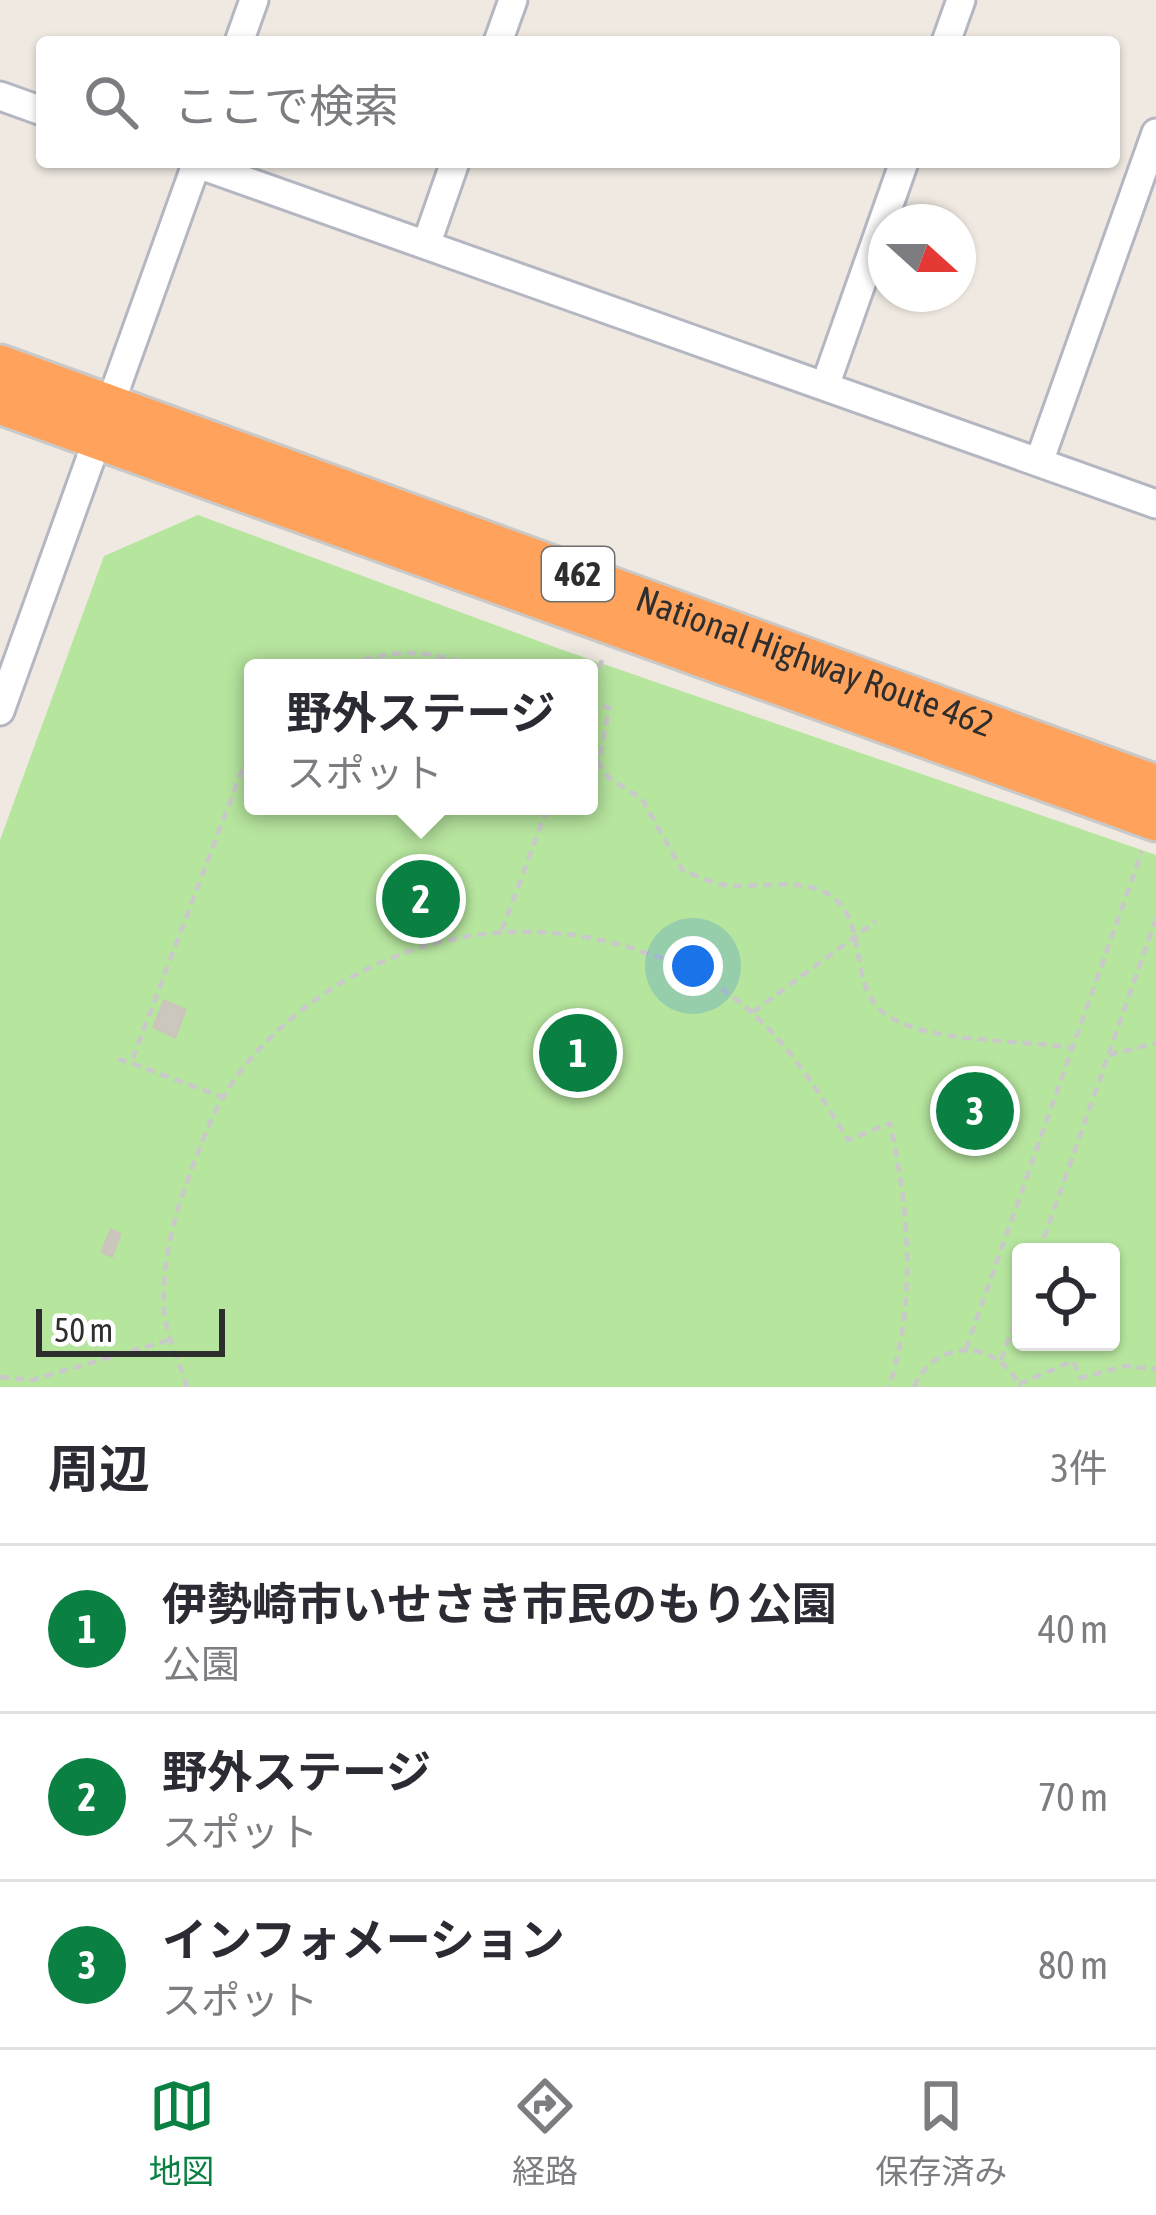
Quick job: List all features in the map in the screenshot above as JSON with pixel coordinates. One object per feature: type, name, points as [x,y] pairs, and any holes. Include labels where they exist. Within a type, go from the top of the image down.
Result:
[{"type":"highway","name":"National Highway Route 462","points":[[0,365],[104,421],[1151,831]]},
{"type":"highway","name":"National Highway Route 462","points":[[0,404],[104,421],[1156,785]]},
{"type":"street","points":[[241,36],[254,0]]},
{"type":"street","points":[[500,36],[513,0]]},
{"type":"street","points":[[948,36],[961,0]]},
{"type":"street","points":[[0,96],[36,109]]},
{"type":"street","points":[[1039,462],[1156,133]]},
{"type":"street","points":[[0,711],[193,168]]},
{"type":"street","points":[[212,168],[1156,504]]},
{"type":"street","points":[[426,245],[453,168]]},
{"type":"street","points":[[825,386],[902,168]]},
{"type":"path","points":[[598,673],[606,650]]},
{"type":"path","points":[[364,659],[390,651],[447,659]]},
{"type":"path","points":[[598,702],[609,708],[599,763],[608,776],[642,799],[682,870],[723,885],[793,886],[826,893],[858,932],[861,976],[884,1013],[942,1034],[1072,1048]]},
{"type":"path","points":[[130,1063],[244,765]]},
{"type":"path","points":[[502,932],[545,815]]},
{"type":"path","points":[[966,1348],[1151,831]]},
{"type":"path","points":[[1042,1243],[1156,919]]},
{"type":"path","points":[[753,1012],[876,921]]},
{"type":"path","points":[[187,1387],[164,1310],[174,1215],[205,1134],[241,1070],[295,1016],[376,962],[458,936],[535,929],[604,939],[686,967],[753,1012],[804,1065],[848,1140],[890,1123],[906,1194],[908,1283],[899,1358],[890,1387]]},
{"type":"path","points":[[1108,1055],[1156,1043]]},
{"type":"path","points":[[118,1058],[225,1098]]},
{"type":"path","points":[[1001,1360],[1012,1329]]},
{"type":"path","points":[[0,1377],[32,1380],[173,1339]]},
{"type":"path","points":[[914,1387],[932,1361],[966,1348],[1001,1360],[1020,1386],[1073,1361],[1081,1378],[1125,1366],[1156,1369]]},
{"type":"green space","points":[[198,515],[589,659],[244,659],[244,815],[598,815],[598,662],[1156,855],[1156,1387],[0,1387],[0,840],[104,556]]},
{"type":"building","points":[[421,863],[443,873],[453,895],[443,917],[421,927],[399,917],[389,895],[399,873]]},
{"type":"building","points":[[164,1001],[185,1010],[175,1037],[154,1027]]},
{"type":"building","points":[[976,1072],[996,1084],[1002,1117],[991,1134],[970,1141],[971,1130],[955,1125],[949,1115],[951,1096],[958,1090],[951,1077]]},
{"type":"building","points":[[111,1230],[120,1234],[112,1256],[102,1252]]},
{"type":"place","name":"野外ステージ","points":[[421,899]]},
{"type":"place","name":"伊勢崎市いせさき市民のもり公園","points":[[578,1053]]},
{"type":"place","name":"インフォメーション","points":[[975,1111]]}]
